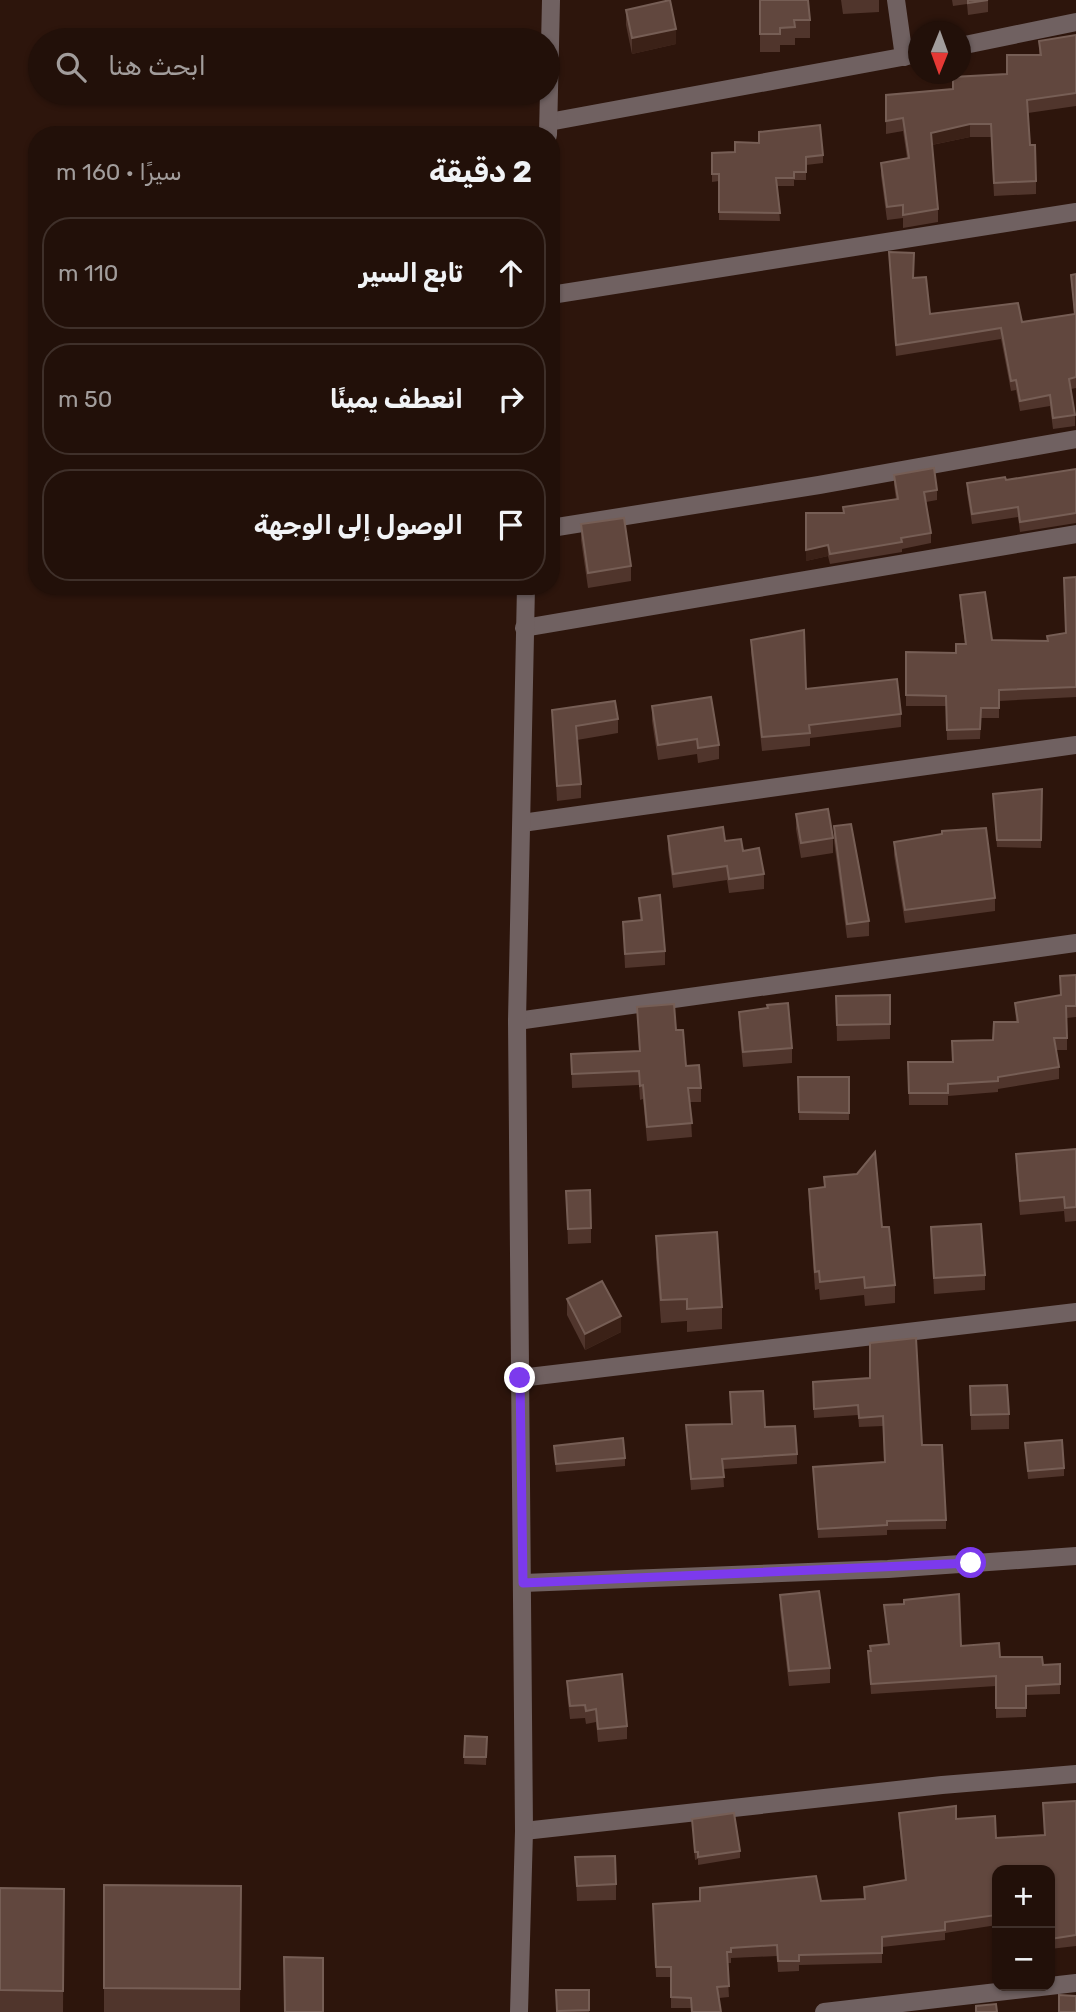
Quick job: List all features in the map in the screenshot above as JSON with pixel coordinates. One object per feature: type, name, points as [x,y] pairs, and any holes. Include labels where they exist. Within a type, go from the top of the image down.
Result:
[{"type":"street","points":[[551,0],[551,28]]},
{"type":"street","points":[[896,0],[908,45]]},
{"type":"street","points":[[971,44],[1076,22]]},
{"type":"street","points":[[559,126],[908,57]]},
{"type":"street","points":[[549,105],[549,126]]},
{"type":"street","points":[[560,294],[1076,212]]},
{"type":"street","points":[[560,527],[1076,439]]},
{"type":"street","points":[[524,628],[1076,534]]},
{"type":"street","points":[[519,2012],[524,1831],[517,1021],[526,595]]},
{"type":"street","points":[[522,823],[1076,745]]},
{"type":"street","points":[[517,1021],[1076,943]]},
{"type":"street","points":[[520,1378],[1076,1312]]},
{"type":"street","points":[[523,1583],[888,1569],[1076,1556]]},
{"type":"street","points":[[524,1831],[942,1785],[1076,1774]]},
{"type":"street","points":[[824,2012],[1076,1983]]},
{"type":"building","points":[[670,0],[676,29],[632,38],[626,10]]},
{"type":"building","points":[[760,0],[808,0],[810,20],[794,20],[795,27],[780,28],[780,34],[760,34]]},
{"type":"building","points":[[1076,35],[1076,93],[1027,100],[1030,145],[1035,145],[1036,181],[994,183],[991,124],[970,124],[931,133],[938,209],[903,215],[903,205],[887,207],[881,163],[909,158],[903,118],[886,121],[886,95],[953,89],[953,84],[971,84],[971,76],[1007,74],[1007,55],[1041,55],[1039,41]]},
{"type":"building","points":[[820,125],[823,155],[806,157],[806,172],[794,172],[794,178],[776,178],[780,213],[719,212],[719,174],[712,174],[712,153],[735,152],[735,142],[759,143],[759,132]]},
{"type":"building","points":[[889,252],[914,253],[913,278],[926,277],[930,314],[1018,303],[1022,322],[1075,314],[1071,275],[1076,274],[1076,377],[1069,379],[1075,415],[1053,418],[1050,395],[1020,401],[1016,380],[1011,381],[1001,328],[896,345]]},
{"type":"building","points":[[934,468],[937,490],[924,492],[931,533],[901,538],[902,542],[830,554],[828,545],[806,550],[806,513],[844,513],[843,507],[898,499],[894,475]]},
{"type":"building","points":[[1076,469],[1076,513],[1020,522],[1018,507],[972,514],[967,483]]},
{"type":"building","points":[[624,518],[631,566],[588,573],[581,524]]},
{"type":"building","points":[[1076,577],[1076,687],[999,690],[999,708],[981,708],[980,729],[947,730],[946,696],[906,695],[906,652],[956,653],[956,644],[966,644],[960,595],[985,592],[992,640],[1048,641],[1047,636],[1066,633],[1064,578]]},
{"type":"building","points":[[804,630],[806,689],[897,679],[901,714],[809,725],[810,733],[762,737],[751,640]]},
{"type":"building","points":[[711,697],[719,745],[698,748],[697,739],[658,745],[652,706]]},
{"type":"building","points":[[615,701],[618,719],[576,726],[581,784],[557,786],[552,710]]},
{"type":"building","points":[[1042,789],[1041,840],[997,840],[993,794]]},
{"type":"building","points":[[828,809],[833,838],[801,843],[796,814]]},
{"type":"building","points":[[851,824],[869,921],[847,924],[834,826]]},
{"type":"building","points":[[723,827],[725,841],[741,839],[743,851],[759,848],[764,874],[729,879],[727,866],[673,874],[668,836]]},
{"type":"building","points":[[986,828],[995,898],[905,910],[894,842],[942,834],[942,831]]},
{"type":"building","points":[[660,895],[665,951],[625,954],[623,922],[642,920],[639,898]]},
{"type":"building","points":[[1076,975],[1076,1006],[1066,1006],[1067,1038],[1054,1038],[1059,1067],[998,1077],[998,1081],[948,1084],[948,1093],[909,1093],[908,1062],[953,1062],[952,1041],[993,1040],[994,1022],[1018,1022],[1015,1003],[1061,995],[1060,976]]},
{"type":"building","points":[[890,995],[890,1024],[837,1025],[836,996]]},
{"type":"building","points":[[788,1003],[792,1048],[743,1052],[739,1012]]},
{"type":"building","points":[[674,1004],[676,1030],[683,1030],[686,1066],[699,1065],[701,1088],[688,1088],[692,1123],[647,1127],[639,1071],[572,1074],[571,1054],[640,1051],[637,1007]]},
{"type":"building","points":[[798,1077],[849,1077],[849,1113],[799,1112]]},
{"type":"building","points":[[1076,1149],[1076,1207],[1065,1208],[1064,1197],[1020,1201],[1016,1154]]},
{"type":"building","points":[[875,1152],[882,1227],[889,1227],[895,1285],[865,1288],[864,1277],[820,1282],[819,1271],[815,1272],[809,1189],[825,1187],[824,1177],[857,1174]]},
{"type":"building","points":[[590,1190],[591,1228],[568,1229],[566,1191]]},
{"type":"building","points":[[981,1224],[985,1275],[934,1278],[931,1227]]},
{"type":"building","points":[[717,1232],[722,1307],[687,1309],[687,1299],[661,1300],[656,1236]]},
{"type":"building","points":[[602,1281],[621,1316],[585,1334],[567,1299]]},
{"type":"building","points":[[916,1338],[922,1445],[942,1445],[946,1520],[887,1521],[887,1525],[818,1529],[813,1467],[885,1462],[883,1416],[859,1418],[858,1405],[814,1409],[813,1382],[870,1378],[870,1343]]},
{"type":"building","points":[[1007,1385],[1009,1414],[971,1415],[970,1386]]},
{"type":"building","points":[[763,1391],[765,1427],[795,1426],[797,1454],[722,1459],[724,1477],[691,1479],[686,1425],[732,1424],[730,1392]]},
{"type":"building","points":[[623,1438],[625,1458],[556,1464],[554,1446]]},
{"type":"building","points":[[1062,1440],[1064,1468],[1028,1471],[1025,1443]]},
{"type":"building","points":[[819,1591],[830,1668],[789,1671],[780,1595]]},
{"type":"building","points":[[959,1594],[961,1646],[999,1643],[1000,1657],[1042,1657],[1043,1665],[1060,1664],[1060,1684],[1026,1686],[1026,1708],[996,1708],[996,1676],[871,1684],[868,1651],[871,1651],[870,1646],[889,1644],[884,1605]]},
{"type":"building","points":[[622,1674],[627,1726],[598,1729],[596,1709],[586,1711],[585,1705],[570,1706],[567,1681]]},
{"type":"building","points":[[465,1736],[487,1737],[486,1757],[464,1757]]},
{"type":"building","points":[[1076,1801],[1076,1935],[1055,1938],[1055,1865],[992,1865],[992,1916],[945,1922],[945,1930],[882,1937],[882,1953],[799,1955],[799,1961],[778,1961],[777,1945],[731,1948],[731,1952],[727,1952],[729,1986],[717,1987],[721,2012],[692,2012],[691,1998],[671,1997],[671,1967],[656,1967],[653,1904],[700,1901],[700,1888],[816,1876],[821,1901],[865,1899],[864,1887],[906,1880],[899,1813],[956,1806],[956,1819],[995,1816],[996,1838],[1045,1835],[1043,1803]]},
{"type":"building","points":[[734,1813],[740,1851],[698,1857],[698,1852],[695,1852],[692,1819]]},
{"type":"building","points":[[615,1856],[616,1884],[577,1886],[575,1857]]},
{"type":"building","points":[[104,1885],[241,1886],[240,1989],[104,1988]]},
{"type":"building","points":[[0,1888],[64,1889],[63,1991],[0,1990]]},
{"type":"building","points":[[284,1957],[323,1958],[323,2012],[285,2012]]},
{"type":"building","points":[[556,1990],[589,1990],[589,2010],[557,2011]]},
{"type":"building","points":[[1059,1995],[1076,1996],[1076,2012],[1059,2012]]},
{"type":"building","points":[[996,2004],[997,2012],[976,2012],[976,2006]]},
{"type":"route","points":[[520,1378],[523,1583],[888,1569],[971,1563]]}]
